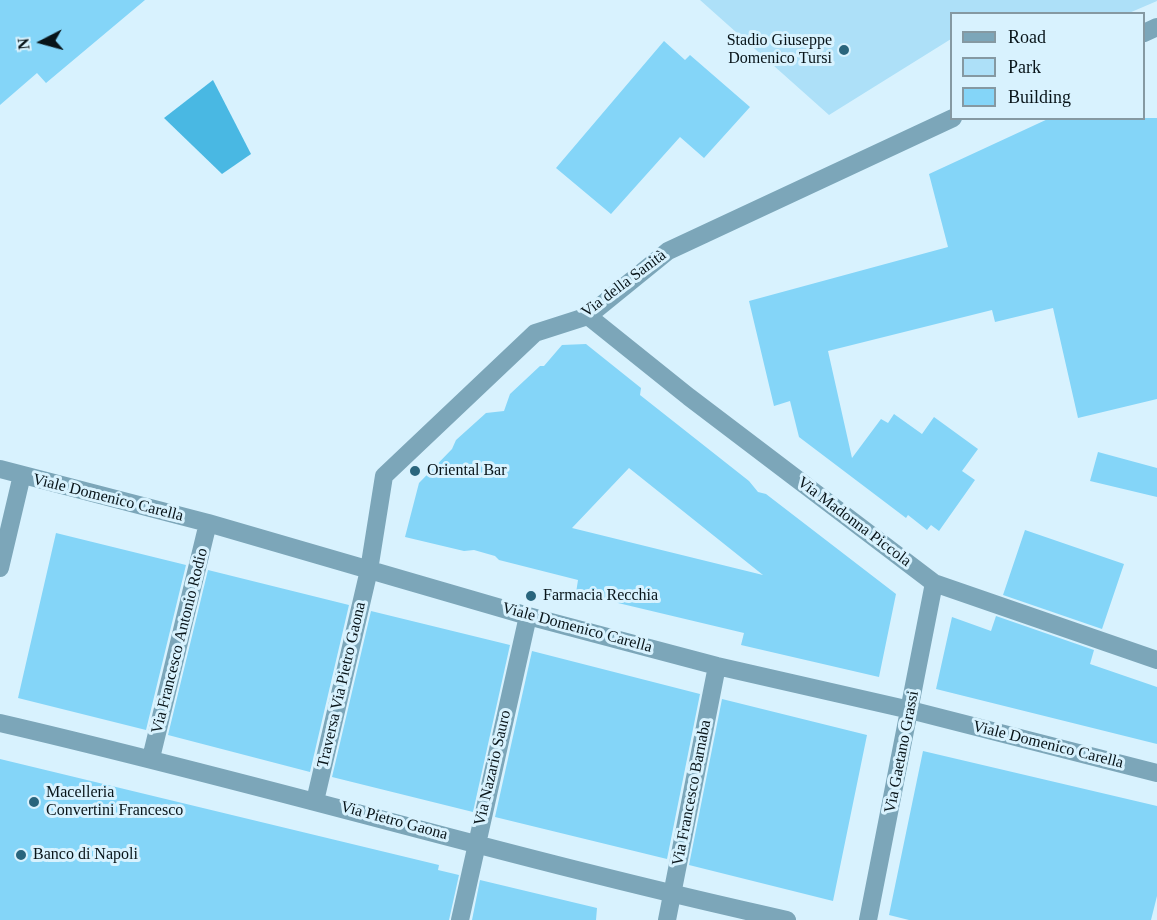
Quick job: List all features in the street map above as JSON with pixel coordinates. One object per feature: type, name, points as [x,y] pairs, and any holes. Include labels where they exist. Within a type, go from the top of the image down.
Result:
[{"type":"street","name":"Via della Sanità","points":[[369,570],[384,476],[535,333],[588,316],[668,251],[950,119]]},
{"type":"street","name":"Via Madonna Piccola","points":[[588,316],[689,397],[934,584],[1157,660]]},
{"type":"street","name":"Viale Domenico Carella","points":[[0,469],[208,523],[528,616],[717,666],[910,710],[1157,772]]},
{"type":"street","points":[[0,568],[22,475]]},
{"type":"street","name":"Via Francesco Antonio Rodio","points":[[151,758],[208,523]]},
{"type":"street","name":"Traversa Via Pietro Gaona","points":[[315,801],[369,570]]},
{"type":"street","name":"Via Gaetano Grassi","points":[[868,920],[934,584]]},
{"type":"street","name":"Via Nazario Sauro","points":[[460,920],[528,616]]},
{"type":"street","name":"Via Francesco Barnaba","points":[[667,920],[717,666]]},
{"type":"street","name":"Via Pietro Gaona","points":[[0,723],[151,758],[672,895],[787,920]]},
{"type":"green space","name":"Stadio Giuseppe Domenico Tursi","points":[[700,0],[1157,0],[1131,12],[950,12],[950,40],[829,115]]},
{"type":"water","points":[[213,80],[251,154],[222,174],[164,118]]},
{"type":"building","points":[[0,0],[145,0],[46,83],[37,73],[0,105]]},
{"type":"building","points":[[664,41],[685,60],[690,55],[750,107],[704,158],[680,137],[611,214],[556,168]]},
{"type":"building","points":[[1157,118],[1157,399],[1078,418],[1053,308],[995,322],[992,310],[828,351],[852,458],[881,419],[888,423],[894,414],[922,434],[934,417],[978,449],[962,471],[975,480],[939,531],[931,525],[927,530],[908,515],[906,518],[799,437],[790,401],[774,406],[749,301],[948,247],[929,174],[1046,120]]},
{"type":"building","points":[[586,344],[641,388],[640,395],[749,481],[758,492],[766,494],[896,594],[879,677],[741,645],[744,633],[576,593],[578,580],[499,560],[495,556],[474,550],[464,551],[405,537],[419,483],[452,449],[456,440],[486,413],[504,411],[510,394],[540,366],[544,366],[562,345]],"holes":[[[629,468],[763,575],[572,528]]]},
{"type":"building","points":[[1098,452],[1157,468],[1157,497],[1090,481]]},
{"type":"building","points":[[1025,530],[1124,564],[1102,629],[1003,595]]},
{"type":"building","points":[[56,533],[186,565],[146,730],[18,698]]},
{"type":"building","points":[[208,570],[349,605],[310,772],[168,735]]},
{"type":"building","points":[[371,611],[510,645],[473,812],[332,777]]},
{"type":"building","points":[[996,616],[1094,650],[1090,664],[1157,687],[1157,744],[936,689],[952,617],[991,631]]},
{"type":"building","points":[[532,651],[700,694],[667,859],[495,817]]},
{"type":"building","points":[[722,699],[867,735],[833,901],[689,865]]},
{"type":"building","points":[[923,751],[1157,806],[1157,896],[1151,920],[909,920],[889,915]]},
{"type":"building","points":[[0,759],[439,865],[438,870],[459,875],[449,920],[0,920]]},
{"type":"building","points":[[480,880],[597,908],[596,920],[472,920]]},
{"type":"place","name":"Stadio Giuseppe Domenico Tursi","points":[[844,50]]},
{"type":"place","name":"Oriental Bar","points":[[415,471]]},
{"type":"place","name":"Farmacia Recchia","points":[[531,596]]},
{"type":"place","name":"Macelleria Convertini Francesco","points":[[34,802]]},
{"type":"place","name":"Banco di Napoli","points":[[21,855]]}]
